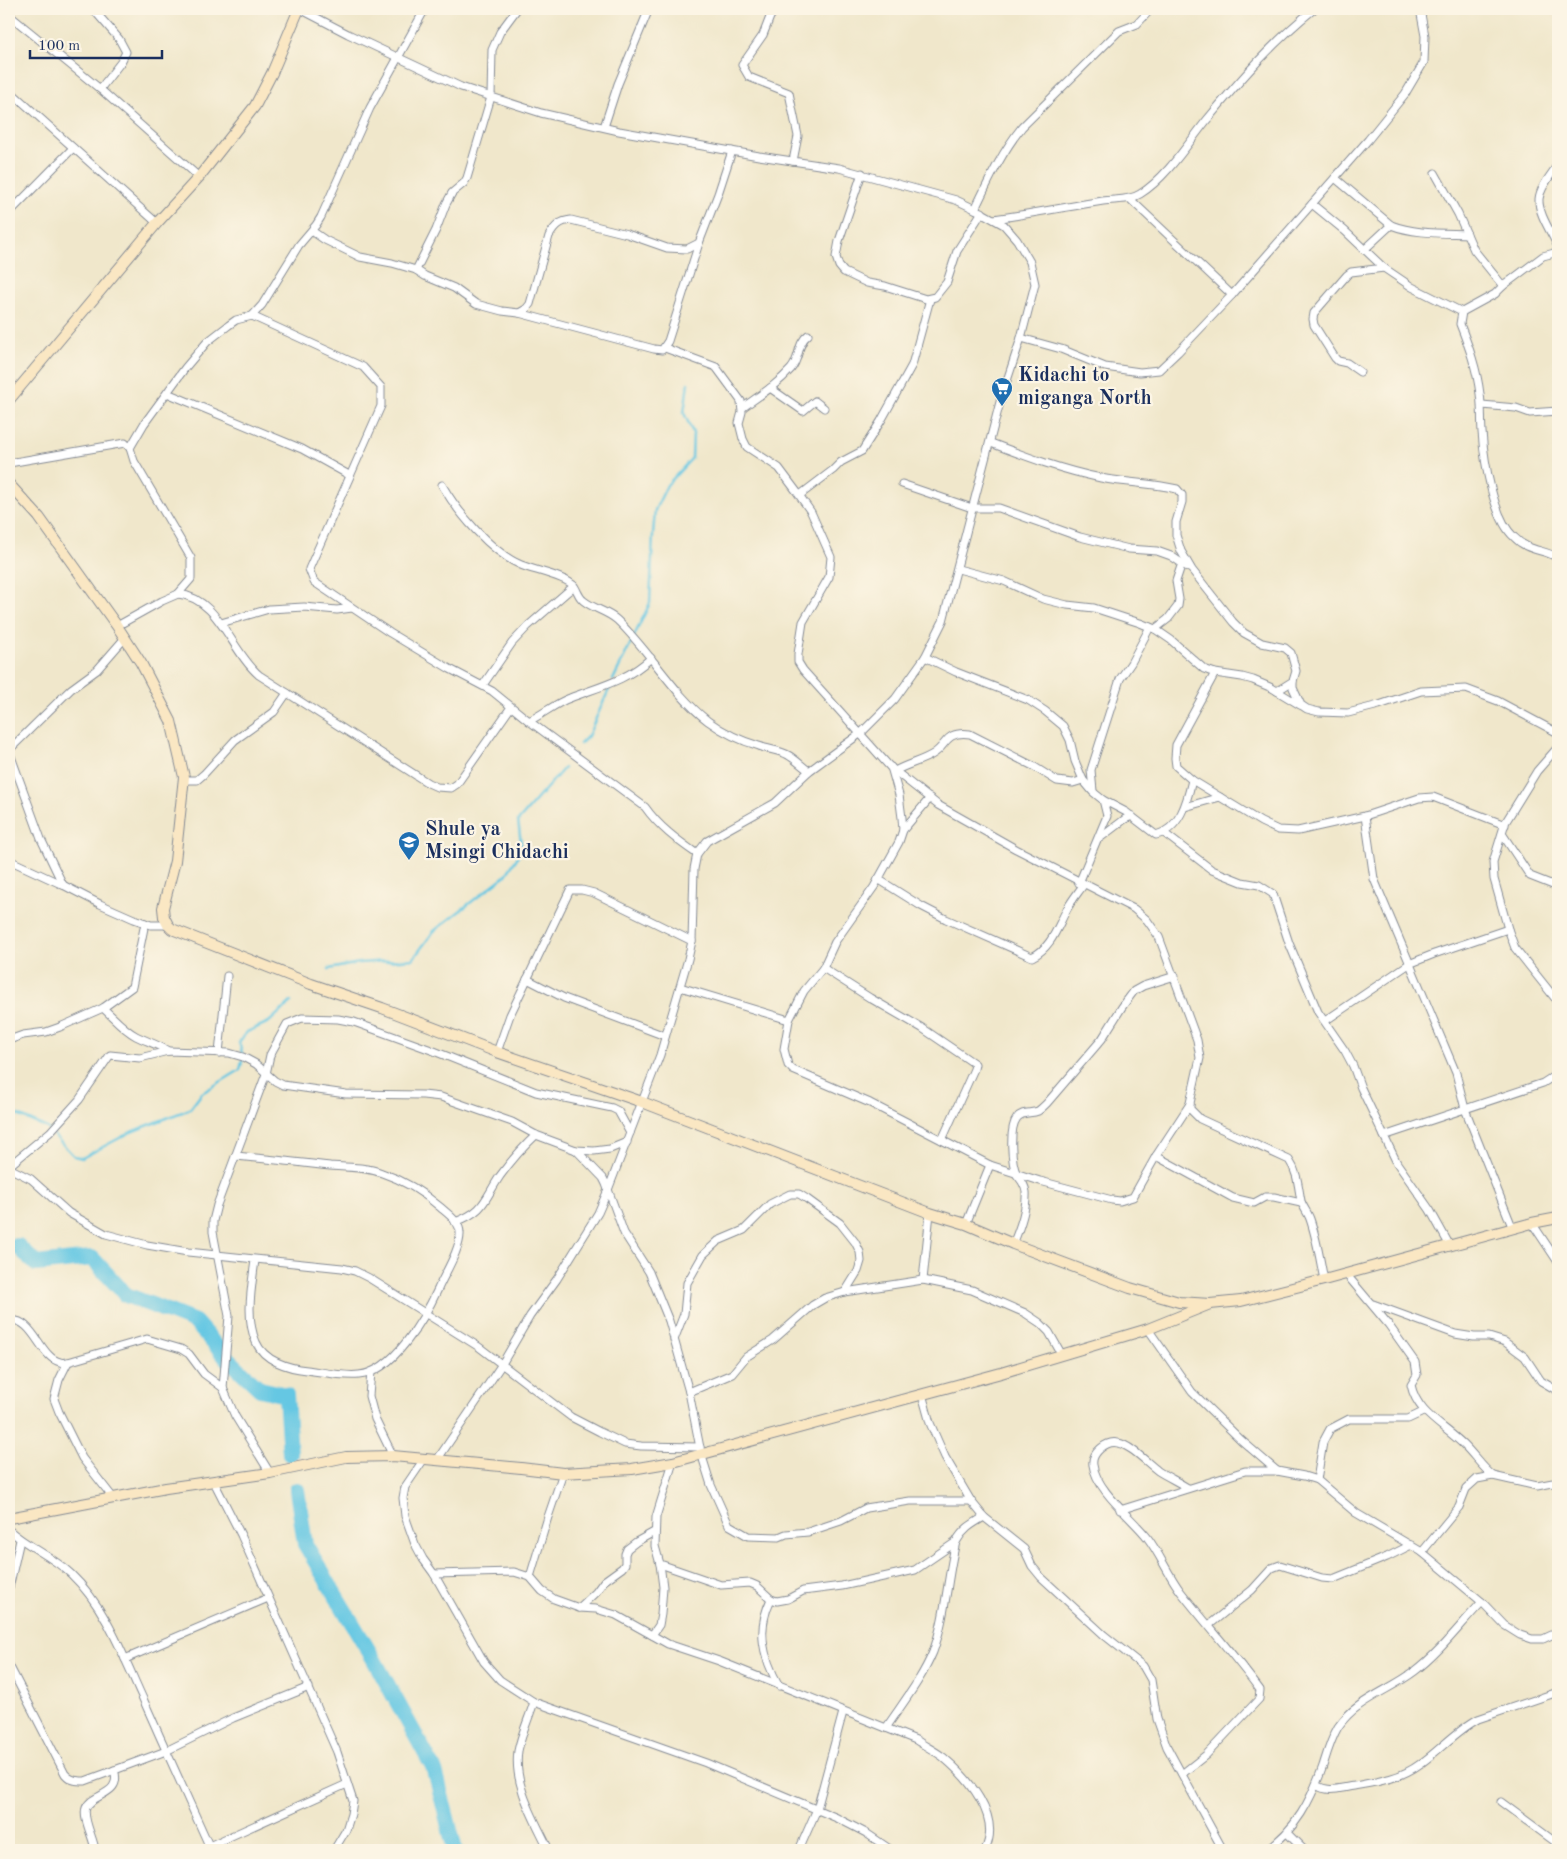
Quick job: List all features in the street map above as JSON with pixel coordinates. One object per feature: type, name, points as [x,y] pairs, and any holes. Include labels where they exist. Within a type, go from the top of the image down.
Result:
[{"type":"street","points":[[93,9],[119,38],[126,52],[121,62],[100,89]]},
{"type":"street","points":[[9,400],[157,223],[199,177],[255,106],[272,73],[300,9],[461,87],[541,113],[604,128],[839,168],[941,195],[979,210],[1004,225],[1017,240],[1030,262],[1035,284],[1021,338],[1000,402],[991,443],[943,621],[925,657],[895,699],[860,733],[809,771],[775,803],[707,841],[697,854],[694,869],[692,940],[680,986],[642,1102],[608,1190],[598,1213],[557,1279],[530,1316],[502,1364],[436,1460]]},
{"type":"street","points":[[130,448],[144,424],[184,368],[217,333],[236,320],[252,316],[262,306],[299,245],[312,231],[326,207],[370,108],[425,9]]},
{"type":"street","points":[[416,270],[452,193],[467,178],[491,97],[492,50],[500,32],[517,9]]},
{"type":"street","points":[[604,128],[618,84],[649,9]]},
{"type":"street","points":[[776,9],[762,35],[742,65],[749,77],[789,93],[798,136],[793,161]]},
{"type":"street","points":[[862,173],[839,241],[836,256],[839,266],[849,275],[867,283],[885,286],[922,298],[930,299],[939,294],[947,282],[957,251],[979,210],[997,162],[1010,141],[1119,31],[1137,24],[1151,9]]},
{"type":"street","points":[[994,219],[1106,200],[1130,199],[1140,194],[1154,183],[1176,158],[1245,74],[1299,21],[1314,9]]},
{"type":"street","points":[[1021,338],[1061,349],[1105,367],[1140,372],[1159,370],[1232,295],[1335,178],[1405,94],[1424,62],[1425,36],[1420,9]]},
{"type":"street","points":[[9,15],[100,89],[199,177]]},
{"type":"street","points":[[9,90],[157,223]]},
{"type":"street","points":[[9,213],[72,148]]},
{"type":"street","points":[[665,348],[699,243],[732,151]]},
{"type":"street","points":[[1558,164],[1542,189],[1539,198],[1541,212],[1558,247]]},
{"type":"street","points":[[1435,173],[1458,214],[1474,250],[1503,286]]},
{"type":"street","points":[[1335,178],[1391,225],[1419,231],[1467,234]]},
{"type":"street","points":[[1130,199],[1232,295]]},
{"type":"street","points":[[1312,204],[1345,231],[1384,268],[1412,287],[1462,312]]},
{"type":"street","points":[[518,313],[526,309],[530,304],[549,236],[554,228],[565,220],[572,220],[628,234],[667,248],[687,249],[699,243]]},
{"type":"street","points":[[1364,250],[1391,225]]},
{"type":"street","points":[[312,231],[325,240],[360,257],[416,270],[425,276],[454,288],[476,304],[518,313],[654,350],[665,348],[716,367],[741,402],[742,412],[739,423],[747,447],[779,468],[800,495],[811,512],[831,557],[829,577],[803,622],[798,662],[809,677],[893,769],[938,804],[1016,849],[1134,909],[1147,920],[1158,937],[1200,1049],[1199,1068],[1190,1109],[1200,1119],[1289,1160],[1295,1168],[1301,1203],[1312,1226],[1324,1280]]},
{"type":"street","points":[[1462,312],[1495,294],[1543,256],[1558,252]]},
{"type":"street","points":[[1360,372],[1347,363],[1338,361],[1335,358],[1314,325],[1314,313],[1347,275],[1354,271],[1384,268]]},
{"type":"street","points":[[800,495],[841,462],[862,451],[912,365],[930,299]]},
{"type":"street","points":[[1462,312],[1460,324],[1476,369],[1482,405],[1485,460],[1497,508],[1503,523],[1515,539],[1529,548],[1558,558]]},
{"type":"street","points":[[252,316],[363,367],[380,387],[381,406],[309,569],[314,582],[450,670],[483,685],[645,807],[654,820],[671,836],[697,854]]},
{"type":"street","points":[[742,408],[770,388],[792,368],[802,340],[808,335]]},
{"type":"street","points":[[770,388],[803,411],[815,401],[824,408]]},
{"type":"street","points":[[167,393],[302,449],[349,475]]},
{"type":"street","points":[[1482,405],[1516,408],[1530,413],[1558,411]]},
{"type":"street","points":[[9,463],[124,443],[130,448],[134,461],[191,558],[190,579],[178,594],[116,626]]},
{"type":"street","points":[[991,443],[1045,464],[1102,479],[1177,489],[1182,495],[1182,502],[1176,522],[1176,535],[1181,551],[1192,570],[1244,633],[1262,643],[1285,648],[1291,654],[1296,671],[1293,681],[1294,694],[1301,705]]},
{"type":"street","points":[[9,484],[39,518],[116,626],[141,663],[171,721],[184,780],[175,861],[164,908],[164,917],[168,925],[177,932],[496,1052],[642,1102],[1130,1288],[1179,1302],[1210,1304],[1241,1300],[1324,1280],[1532,1223],[1558,1218]]},
{"type":"street","points":[[902,484],[972,508],[999,508],[1080,537],[1129,549],[1158,551],[1171,556],[1192,570]]},
{"type":"street","points":[[442,485],[453,503],[477,531],[503,554],[519,564],[562,579],[574,586],[582,600],[616,618],[691,706],[710,722],[760,747],[789,755],[809,771]]},
{"type":"street","points":[[1093,792],[1091,770],[1120,679],[1153,628],[1168,620],[1178,606],[1179,599],[1176,580],[1182,563]]},
{"type":"street","points":[[958,569],[1004,582],[1043,599],[1067,605],[1094,608],[1153,628],[1171,640],[1204,669],[1214,673],[1242,676],[1277,691],[1308,709],[1319,712],[1348,713],[1420,691],[1466,689],[1498,700],[1558,733]]},
{"type":"street","points":[[483,685],[512,642],[574,586]]},
{"type":"street","points":[[178,594],[187,595],[205,604],[221,623],[250,667],[259,675],[437,787],[451,788],[457,784],[511,707]]},
{"type":"street","points":[[221,623],[269,609],[304,606],[336,610],[352,608]]},
{"type":"street","points":[[63,885],[41,838],[9,751],[71,689],[97,670],[124,639]]},
{"type":"street","points":[[925,657],[956,672],[1028,700],[1045,711],[1063,726],[1070,740],[1075,761],[1083,780],[1093,792],[1103,800],[1132,816],[1156,835],[1172,828],[1185,807],[1192,780]]},
{"type":"street","points":[[529,721],[570,698],[612,684],[627,676],[651,658]]},
{"type":"street","points":[[1214,673],[1176,744],[1176,766],[1192,780],[1278,830],[1298,831],[1365,816],[1411,800],[1433,797],[1505,825]]},
{"type":"street","points":[[1277,691],[1293,681]]},
{"type":"street","points":[[184,780],[197,780],[235,740],[274,712],[287,693]]},
{"type":"street","points":[[893,769],[934,754],[950,737],[964,733],[970,734],[1033,766],[1057,781],[1073,783],[1083,780]]},
{"type":"street","points":[[1558,747],[1537,771],[1505,825],[1493,862],[1494,879],[1515,948],[1558,1002]]},
{"type":"street","points":[[893,769],[899,795],[903,830]]},
{"type":"street","points":[[1185,807],[1220,797]]},
{"type":"street","points":[[930,798],[903,830],[899,842],[878,879],[836,942],[823,968],[804,991],[789,1020],[784,1049],[788,1065],[794,1070],[870,1103],[990,1165],[1075,1191],[1120,1201],[1133,1197],[1156,1156],[1190,1103]]},
{"type":"street","points":[[878,879],[938,914],[1032,957],[1050,942],[1082,883],[1106,816],[1103,800]]},
{"type":"street","points":[[1097,840],[1132,816]]},
{"type":"street","points":[[1365,816],[1374,879],[1456,1073],[1465,1109],[1513,1229]]},
{"type":"street","points":[[1164,833],[1212,870],[1242,882],[1258,885],[1273,894],[1289,943],[1318,1012],[1353,1066],[1397,1163],[1430,1210],[1450,1246]]},
{"type":"street","points":[[1503,835],[1513,848],[1520,864],[1530,876],[1558,887]]},
{"type":"street","points":[[9,860],[100,904],[145,923],[168,925]]},
{"type":"street","points":[[496,1052],[510,1015],[570,890],[594,893],[692,940]]},
{"type":"street","points":[[9,1040],[23,1035],[46,1032],[103,1008],[132,987],[145,923]]},
{"type":"street","points":[[1325,1021],[1409,964],[1508,929]]},
{"type":"street","points":[[823,968],[922,1028],[975,1064],[942,1140]]},
{"type":"street","points":[[219,1053],[226,976]]},
{"type":"street","points":[[1013,1244],[1022,1215],[1026,1192],[1024,1183],[1016,1173],[1012,1142],[1013,1124],[1016,1119],[1020,1115],[1039,1110],[1047,1103],[1102,1039],[1122,1006],[1134,991],[1143,986],[1174,976]]},
{"type":"street","points":[[527,979],[564,998],[665,1036]]},
{"type":"street","points":[[680,986],[789,1020]]},
{"type":"street","points":[[103,1008],[128,1031],[154,1042],[168,1051]]},
{"type":"street","points":[[270,1473],[235,1416],[224,1388],[229,1316],[212,1232],[213,1220],[266,1074],[270,1055],[287,1024],[302,1018],[338,1019],[354,1022],[536,1092],[612,1108],[618,1112],[630,1133]]},
{"type":"street","points":[[626,1142],[610,1150],[576,1150],[536,1135],[512,1122],[441,1097],[346,1094],[294,1088],[283,1086],[256,1064],[243,1057],[219,1053],[168,1051],[140,1058],[110,1055],[79,1100],[50,1132],[9,1167],[31,1178],[69,1213],[106,1234],[147,1245],[217,1256],[321,1266],[355,1272],[370,1278],[479,1347],[571,1417],[625,1444],[660,1448],[720,1450],[1062,1355],[1148,1329],[1210,1304]]},
{"type":"street","points":[[1384,1136],[1543,1083],[1558,1074]]},
{"type":"street","points":[[456,1222],[471,1216],[480,1208],[500,1177],[536,1135]]},
{"type":"street","points":[[576,1150],[602,1178],[614,1202],[624,1233],[649,1272],[669,1321],[689,1392],[700,1450],[711,1485],[730,1525],[748,1536],[779,1537],[786,1534],[808,1532],[841,1521],[866,1508],[910,1500],[971,1501]]},
{"type":"street","points":[[236,1156],[363,1169],[384,1174],[426,1196],[456,1222],[459,1228],[460,1239],[426,1314],[388,1361],[371,1372],[358,1376],[291,1368],[264,1353],[256,1343],[252,1326],[251,1292],[255,1260]]},
{"type":"street","points":[[1156,1156],[1233,1198],[1254,1203],[1265,1197],[1274,1197],[1301,1203]]},
{"type":"street","points":[[966,1224],[990,1165]]},
{"type":"street","points":[[674,1340],[684,1314],[687,1283],[703,1255],[718,1241],[744,1230],[770,1204],[790,1194],[799,1194],[840,1223],[855,1242],[860,1252],[861,1261],[858,1271],[845,1292]]},
{"type":"street","points":[[923,1280],[930,1213]]},
{"type":"street","points":[[1532,1223],[1558,1262]]},
{"type":"street","points":[[1346,1274],[1371,1303],[1415,1362],[1416,1375],[1410,1385],[1423,1412],[1464,1445],[1493,1476]]},
{"type":"street","points":[[689,1392],[732,1374],[746,1357],[773,1340],[813,1305],[825,1298],[845,1292],[923,1280],[972,1290],[1025,1313],[1049,1332],[1062,1355]]},
{"type":"street","points":[[1371,1303],[1455,1334],[1489,1337],[1505,1342],[1525,1357],[1541,1380],[1558,1391]]},
{"type":"street","points":[[9,1321],[17,1321],[28,1328],[51,1357],[59,1362],[68,1362],[147,1339],[181,1349],[189,1354],[204,1374],[224,1388]]},
{"type":"street","points":[[1148,1329],[1192,1392],[1276,1471]]},
{"type":"street","points":[[68,1362],[59,1380],[54,1400],[82,1458],[114,1499]]},
{"type":"street","points":[[371,1372],[369,1396],[375,1419],[393,1456]]},
{"type":"street","points":[[922,1394],[930,1423],[945,1457],[971,1501],[984,1517],[1024,1550],[1032,1566],[1042,1578],[1104,1635],[1143,1666],[1151,1680],[1157,1719],[1165,1742],[1223,1850]]},
{"type":"street","points":[[1317,1480],[1323,1442],[1330,1429],[1349,1419],[1408,1419],[1423,1412]]},
{"type":"street","points":[[1182,1774],[1206,1755],[1259,1699],[1260,1690],[1180,1590],[1148,1538],[1134,1521],[1120,1510],[1097,1476],[1093,1460],[1096,1453],[1110,1442],[1118,1442],[1159,1471],[1188,1488]]},
{"type":"street","points":[[9,1518],[166,1488],[270,1473],[346,1457],[393,1456],[563,1473],[632,1469],[673,1462],[700,1450]]},
{"type":"street","points":[[424,1459],[405,1488],[403,1498],[405,1516],[415,1544],[423,1559],[434,1574],[484,1662],[500,1680],[534,1702],[706,1763],[817,1809],[866,1833],[891,1850]]},
{"type":"street","points":[[652,1635],[659,1625],[662,1614],[664,1587],[655,1546],[654,1532],[656,1516],[673,1462]]},
{"type":"street","points":[[1120,1510],[1245,1472],[1276,1471],[1304,1476],[1317,1480],[1356,1514],[1422,1552],[1482,1602],[1504,1625],[1520,1635],[1532,1639],[1543,1639],[1558,1632]]},
{"type":"street","points":[[530,1577],[563,1473]]},
{"type":"street","points":[[1422,1552],[1459,1507],[1466,1489],[1477,1479],[1493,1476],[1537,1486],[1558,1482]]},
{"type":"street","points":[[214,1482],[241,1535],[309,1687],[337,1752],[353,1801],[352,1814],[346,1830],[334,1850]]},
{"type":"street","points":[[886,1728],[919,1677],[933,1650],[942,1619],[956,1542],[961,1532],[984,1517]]},
{"type":"street","points":[[9,1530],[20,1540],[56,1562],[71,1574],[98,1608],[125,1659],[210,1848],[347,1784]]},
{"type":"street","points":[[579,1608],[596,1592],[604,1581],[622,1568],[625,1564],[627,1549],[654,1532]]},
{"type":"street","points":[[9,1588],[20,1540]]},
{"type":"street","points":[[660,1564],[721,1585],[750,1583],[757,1586],[771,1599],[777,1601],[788,1599],[803,1591],[842,1586],[908,1572],[925,1564],[956,1542]]},
{"type":"street","points":[[1209,1625],[1252,1590],[1272,1568],[1280,1565],[1322,1578],[1332,1579],[1387,1557],[1411,1545]]},
{"type":"street","points":[[434,1574],[514,1572],[530,1577],[548,1596],[579,1608],[596,1609],[616,1615],[668,1644],[719,1661],[916,1740],[941,1756],[963,1777],[986,1811],[990,1827],[985,1850]]},
{"type":"street","points":[[125,1659],[268,1598]]},
{"type":"street","points":[[771,1599],[763,1622],[763,1637],[766,1658],[780,1686]]},
{"type":"street","points":[[1269,1849],[1307,1806],[1334,1734],[1346,1717],[1365,1700],[1418,1669],[1482,1602]]},
{"type":"street","points":[[9,1665],[65,1774],[70,1779],[77,1781],[85,1781],[166,1751],[233,1718],[309,1687]]},
{"type":"street","points":[[1316,1784],[1326,1789],[1338,1790],[1391,1779],[1419,1765],[1468,1724],[1478,1718],[1558,1692]]},
{"type":"street","points":[[534,1702],[518,1751],[518,1774],[523,1794],[549,1850]]},
{"type":"street","points":[[799,1850],[817,1809],[843,1712]]},
{"type":"street","points":[[95,1850],[85,1810],[87,1805],[112,1788],[116,1776],[114,1770]]},
{"type":"street","points":[[1501,1802],[1558,1844]]},
{"type":"street","points":[[1286,1832],[1304,1850]]},
{"type":"waterway","points":[[613,680],[650,603],[655,510],[667,485],[692,458],[693,433],[684,413],[688,383]]},
{"type":"waterway","points":[[580,744],[588,736],[611,685]]},
{"type":"waterway","points":[[329,969],[359,963],[413,959],[434,931],[506,875],[522,850],[518,821],[564,768]]},
{"type":"waterway","points":[[9,1111],[47,1128],[74,1156],[82,1158],[131,1132],[190,1109],[202,1093],[240,1070],[243,1057],[239,1042],[247,1032],[269,1022],[291,1002]]},
{"type":"waterway","points":[[9,1247],[18,1246],[36,1264],[92,1258],[126,1295],[195,1322],[225,1356],[260,1389],[286,1395],[290,1454]]},
{"type":"waterway","points":[[297,1490],[305,1544],[373,1658],[435,1771],[455,1850]]},
{"type":"place","name":"Kidachi to miganga North","points":[[1002,407]]},
{"type":"place","name":"Shule ya Msingi Chidachi","points":[[409,861]]}]
